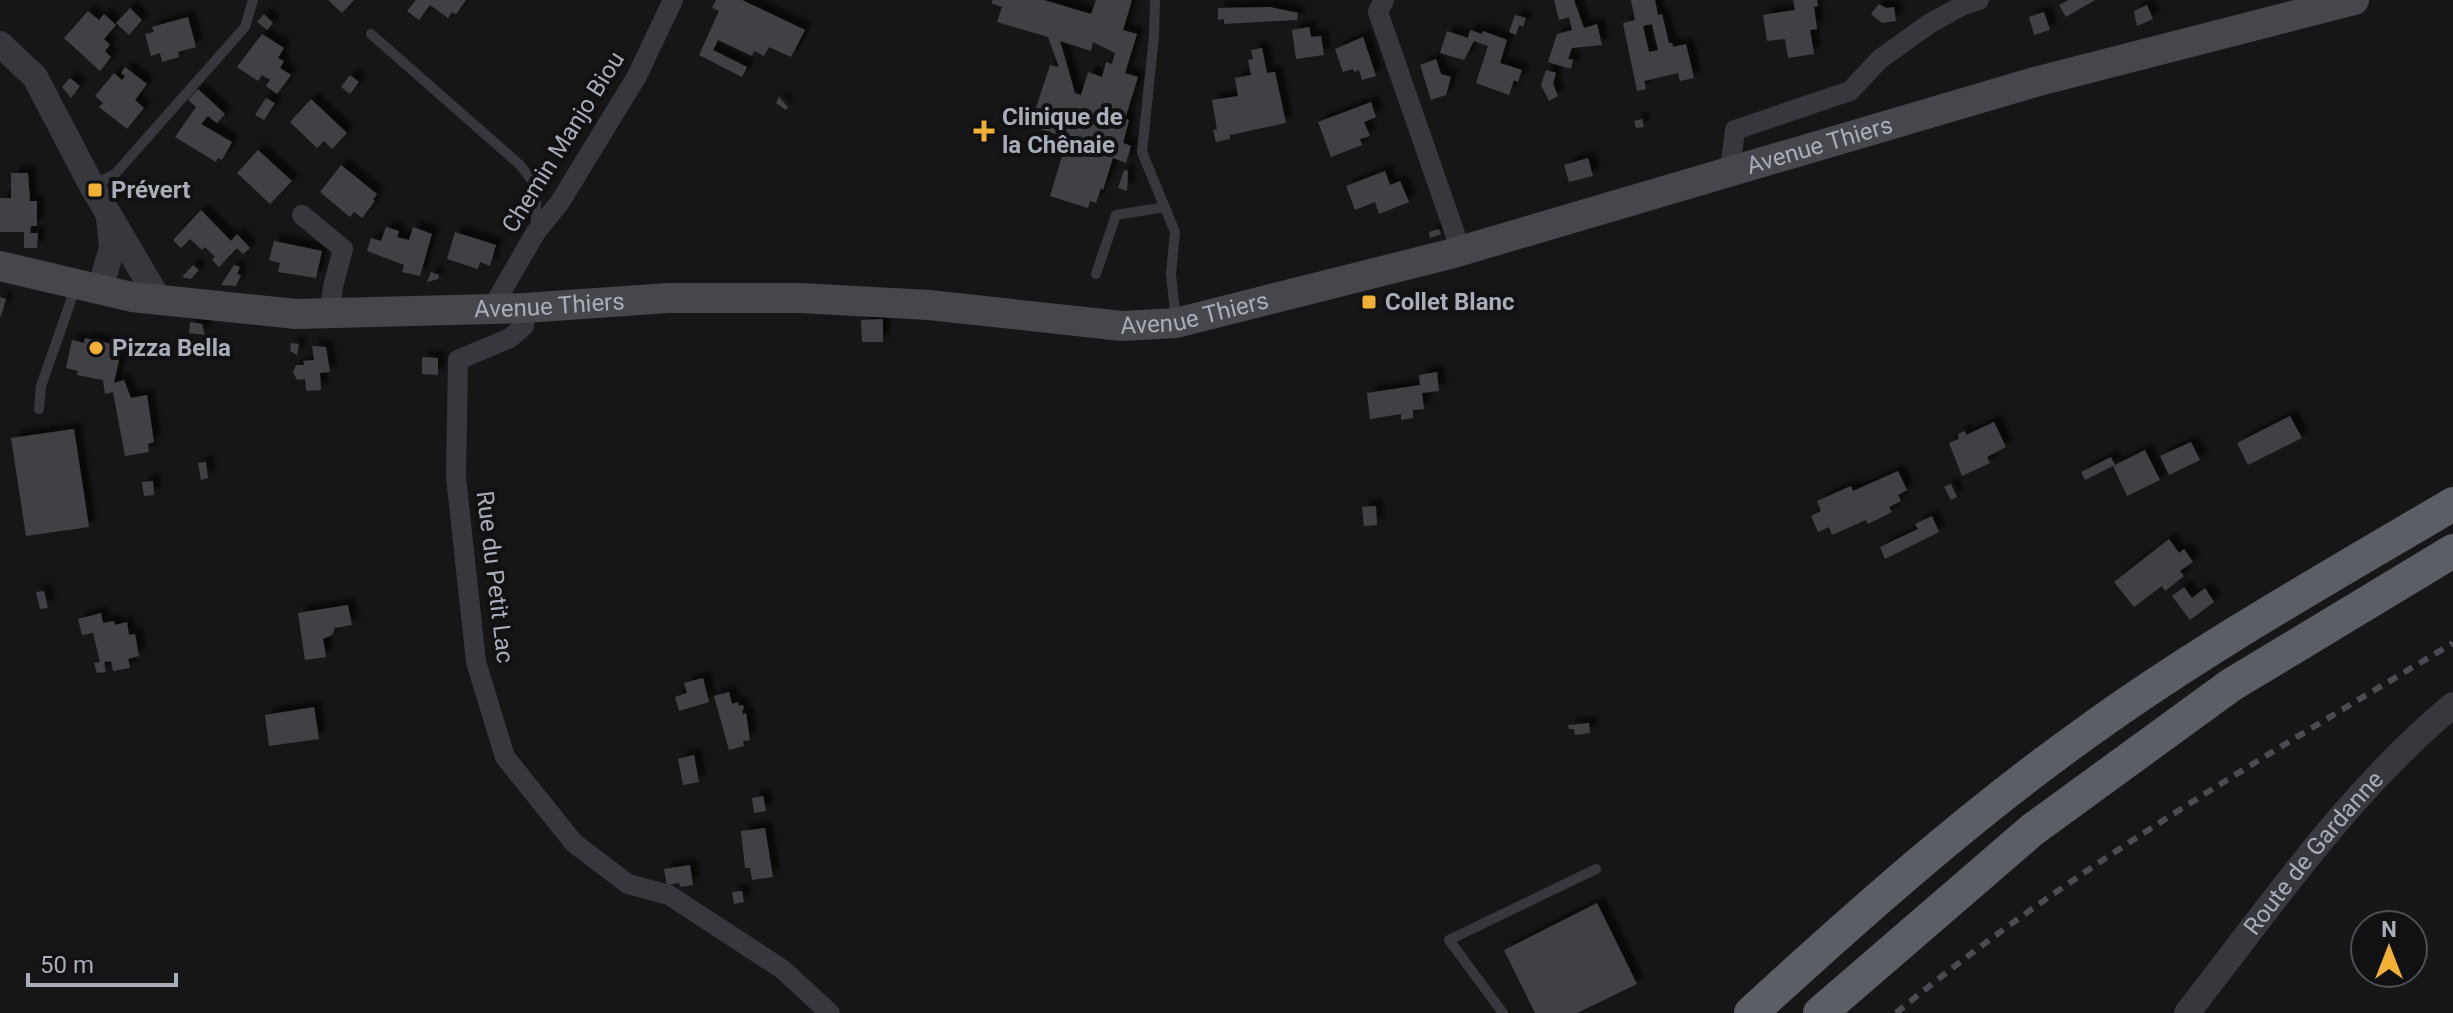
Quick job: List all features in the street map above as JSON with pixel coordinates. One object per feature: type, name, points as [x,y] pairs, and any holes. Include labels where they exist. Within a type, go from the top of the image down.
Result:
[{"type":"highway","points":[[1751,1013],[1853,919],[1967,822],[2088,731],[2214,647],[2453,504]]},
{"type":"highway","points":[[1820,1013],[2032,830],[2231,685],[2453,551]]},
{"type":"main road","name":"Avenue Thiers","points":[[0,266],[132,297],[296,314],[525,308],[668,298],[800,298],[929,305],[1122,326],[1176,323],[1461,251],[2035,82],[2354,0]]},
{"type":"street","name":"Chemin Manjo Biou","points":[[492,308],[536,232],[560,202],[637,76],[673,0]]},
{"type":"street","points":[[1384,0],[1378,12],[1461,251]]},
{"type":"street","points":[[1730,170],[1735,130],[1850,91],[1880,59],[1929,24],[1963,5],[1979,0]]},
{"type":"street","points":[[0,44],[35,77],[92,186],[159,300]]},
{"type":"street","points":[[88,287],[112,248],[108,214]]},
{"type":"street","points":[[302,215],[343,249],[330,313]]},
{"type":"street","name":"Rue du Petit Lac","points":[[525,308],[524,326],[510,338],[458,360],[456,477],[476,662],[505,757],[574,843],[628,884],[669,895],[782,969],[830,1013]]},
{"type":"street","name":"Route de Gardanne","points":[[2187,1013],[2331,826],[2386,765],[2453,705]]},
{"type":"lane","points":[[92,186],[115,174],[245,27],[253,0]]},
{"type":"lane","points":[[1155,0],[1142,152],[1175,232],[1171,274],[1176,323]]},
{"type":"lane","points":[[371,34],[520,165],[536,186],[536,232]]},
{"type":"lane","points":[[1096,274],[1116,215],[1165,207]]},
{"type":"lane","points":[[39,409],[41,386],[88,287]]},
{"type":"lane","points":[[1503,1013],[1449,940],[1596,869]]},
{"type":"building","points":[[328,0],[354,0],[342,13]]},
{"type":"building","points":[[416,0],[466,0],[456,14],[452,12],[448,18],[430,5],[419,20],[407,11]]},
{"type":"building","points":[[716,0],[742,0],[805,30],[791,57],[769,47],[764,56],[754,51],[752,56],[718,40],[713,50],[747,67],[742,77],[699,55],[719,11],[712,8]]},
{"type":"building","points":[[993,0],[1044,0],[1091,14],[1096,0],[1132,0],[1123,30],[1137,34],[1125,73],[1138,77],[1125,119],[1129,120],[1123,143],[1131,146],[1126,163],[1113,158],[1103,190],[1101,188],[1096,203],[1090,201],[1088,208],[1050,196],[1069,133],[1063,131],[1062,136],[1030,126],[1050,65],[1059,67],[1048,37],[997,22],[1002,7],[991,3]],"holes":[[[1060,41],[1091,51],[1093,42],[1115,53],[1112,64],[1106,62],[1102,77],[1088,72],[1081,95],[1075,93]]]},
{"type":"building","points":[[1554,0],[1574,0],[1584,28],[1597,24],[1602,45],[1572,48],[1568,59],[1573,60],[1571,69],[1548,62],[1557,34],[1572,30],[1569,17],[1559,20]]},
{"type":"building","points":[[1631,0],[1655,0],[1669,43],[1673,47],[1686,44],[1694,78],[1680,81],[1678,73],[1644,81],[1646,89],[1637,91],[1623,23],[1635,20]],"holes":[[[1652,24],[1658,50],[1649,52],[1643,26]]]},
{"type":"building","points":[[1793,0],[1817,0],[1818,6],[1814,7],[1817,29],[1810,30],[1814,54],[1788,58],[1785,39],[1767,41],[1763,15],[1795,10]]},
{"type":"building","points":[[2069,0],[2095,0],[2066,17],[2059,5]]},
{"type":"building","points":[[1879,4],[1886,8],[1894,7],[1896,21],[1882,23],[1871,14]]},
{"type":"building","points":[[2147,5],[2153,19],[2137,26],[2134,11]]},
{"type":"building","points":[[1270,7],[1298,13],[1297,20],[1224,24],[1224,19],[1218,20],[1218,8]]},
{"type":"building","points":[[130,8],[142,20],[129,35],[116,23]]},
{"type":"building","points":[[88,11],[99,20],[104,14],[116,25],[104,39],[110,45],[105,51],[111,57],[100,71],[64,38]]},
{"type":"building","points":[[2044,12],[2050,30],[2034,35],[2029,17]]},
{"type":"building","points":[[264,14],[273,23],[267,30],[257,22]]},
{"type":"building","points":[[1515,15],[1526,18],[1523,27],[1519,25],[1516,35],[1509,32]]},
{"type":"building","points":[[188,17],[196,47],[178,52],[179,57],[162,62],[160,53],[151,56],[145,34],[154,32],[152,27]]},
{"type":"building","points":[[1309,27],[1311,37],[1321,36],[1324,55],[1296,59],[1292,30]]},
{"type":"building","points":[[1470,30],[1482,34],[1483,31],[1507,40],[1500,63],[1522,70],[1518,82],[1514,80],[1509,95],[1476,83],[1488,46],[1474,41],[1464,60],[1440,53],[1447,31],[1468,38]]},
{"type":"building","points":[[262,34],[284,48],[278,58],[284,61],[280,68],[291,75],[277,94],[266,86],[270,80],[262,75],[258,81],[237,67]]},
{"type":"building","points":[[1363,37],[1376,76],[1362,80],[1359,70],[1343,72],[1335,49]]},
{"type":"building","points":[[1262,48],[1267,73],[1275,72],[1286,123],[1230,135],[1230,139],[1216,142],[1212,100],[1238,96],[1235,78],[1251,75],[1248,60],[1253,59],[1251,50]]},
{"type":"building","points":[[1436,59],[1441,74],[1451,77],[1446,95],[1431,100],[1420,65]]},
{"type":"building","points":[[125,67],[147,84],[135,100],[144,108],[127,129],[99,107],[103,103],[95,96],[114,73],[122,80],[125,76],[121,73]]},
{"type":"building","points":[[1546,70],[1556,73],[1553,84],[1558,96],[1549,101],[1541,85]]},
{"type":"building","points":[[350,75],[359,82],[350,94],[341,87]]},
{"type":"building","points":[[70,78],[80,86],[71,98],[62,87]]},
{"type":"building","points":[[198,89],[225,114],[217,123],[208,116],[201,124],[232,142],[222,160],[218,158],[216,162],[175,137],[196,107],[188,100]]},
{"type":"building","points":[[779,97],[788,107],[786,110],[776,103]]},
{"type":"building","points":[[266,98],[275,103],[264,120],[255,115]]},
{"type":"building","points":[[311,99],[347,133],[332,149],[324,141],[317,148],[290,122]]},
{"type":"building","points":[[1371,102],[1376,117],[1364,122],[1370,136],[1360,139],[1362,145],[1331,157],[1318,122]]},
{"type":"building","points":[[1642,119],[1644,127],[1636,128],[1634,121]]},
{"type":"building","points":[[258,150],[292,181],[270,204],[237,173]]},
{"type":"building","points":[[1588,158],[1593,176],[1569,182],[1564,165]]},
{"type":"building","points":[[341,165],[377,194],[362,218],[354,212],[350,217],[320,192]]},
{"type":"building","points":[[1124,170],[1128,171],[1127,191],[1118,188]]},
{"type":"building","points":[[1385,171],[1390,185],[1400,181],[1409,202],[1379,214],[1375,202],[1355,210],[1346,186]]},
{"type":"building","points":[[11,173],[28,173],[30,201],[37,201],[37,226],[31,226],[30,233],[38,233],[37,248],[24,248],[24,232],[0,232],[0,198],[11,198]]},
{"type":"building","points":[[201,210],[231,241],[237,234],[250,248],[243,254],[237,248],[219,267],[212,260],[215,257],[205,247],[202,250],[190,239],[181,248],[173,240]]},
{"type":"building","points":[[386,227],[399,231],[397,237],[409,240],[413,227],[432,234],[420,276],[402,272],[404,265],[367,251],[371,238],[381,241]]},
{"type":"building","points":[[1439,229],[1441,234],[1430,238],[1429,232]]},
{"type":"building","points":[[455,232],[496,245],[490,266],[480,262],[478,269],[447,259]]},
{"type":"building","points":[[274,241],[322,251],[316,278],[278,272],[280,263],[269,260]]},
{"type":"building","points":[[193,265],[199,270],[191,279],[182,277]]},
{"type":"building","points":[[234,265],[240,267],[237,274],[241,275],[236,286],[221,285]]},
{"type":"building","points":[[431,272],[439,275],[438,279],[427,282]]},
{"type":"building","points":[[0,297],[6,299],[1,316],[0,316]]},
{"type":"building","points":[[883,319],[883,342],[862,342],[861,320]]},
{"type":"building","points":[[190,322],[202,324],[205,335],[189,333]]},
{"type":"building","points":[[85,338],[122,346],[114,383],[124,380],[131,398],[147,395],[154,442],[148,444],[149,452],[125,456],[113,392],[105,394],[103,380],[77,375],[78,371],[66,368],[72,340],[84,343]]},
{"type":"building","points":[[291,343],[299,344],[297,355],[290,351]]},
{"type":"building","points":[[312,346],[326,347],[330,372],[320,373],[321,390],[306,391],[305,379],[297,380],[293,372],[296,365],[304,365],[303,361],[314,360]]},
{"type":"building","points":[[422,357],[438,358],[438,375],[422,374]]},
{"type":"building","points":[[1437,372],[1439,391],[1422,393],[1424,409],[1413,410],[1413,418],[1401,420],[1401,414],[1370,419],[1367,393],[1420,385],[1419,375]]},
{"type":"building","points":[[2290,416],[2302,438],[2248,465],[2237,443]]},
{"type":"building","points":[[1994,422],[2006,447],[1987,457],[1990,463],[1962,476],[1949,443],[1959,439],[1958,434],[1965,431],[1966,435]]},
{"type":"building","points":[[74,429],[89,527],[26,536],[11,438]]},
{"type":"building","points":[[2191,442],[2200,460],[2169,475],[2160,456]]},
{"type":"building","points":[[2145,450],[2160,480],[2127,496],[2113,466],[2085,480],[2081,472],[2111,457],[2115,465]]},
{"type":"building","points":[[206,462],[208,478],[201,480],[198,463]]},
{"type":"building","points":[[1898,471],[1907,490],[1898,495],[1901,501],[1889,507],[1892,512],[1868,524],[1866,520],[1832,535],[1829,527],[1818,532],[1811,516],[1821,511],[1817,501],[1851,486],[1853,491]]},
{"type":"building","points":[[153,481],[154,495],[144,496],[142,482]]},
{"type":"building","points":[[1951,484],[1957,497],[1951,500],[1944,487]]},
{"type":"building","points":[[1376,506],[1377,525],[1364,526],[1362,507]]},
{"type":"building","points":[[1932,516],[1939,532],[1885,559],[1880,547],[1918,529],[1915,524]]},
{"type":"building","points":[[2169,539],[2179,553],[2184,549],[2193,562],[2180,571],[2184,576],[2165,591],[2162,586],[2134,607],[2114,582]]},
{"type":"building","points":[[2184,587],[2192,598],[2205,588],[2214,602],[2190,620],[2172,596]]},
{"type":"building","points":[[44,591],[48,608],[40,609],[36,592]]},
{"type":"building","points":[[348,605],[352,625],[335,628],[332,635],[323,639],[326,657],[305,660],[298,613]]},
{"type":"building","points":[[101,613],[103,623],[114,621],[115,625],[127,622],[129,635],[135,634],[139,656],[128,659],[130,668],[113,671],[111,661],[104,662],[106,672],[97,673],[94,663],[100,662],[93,633],[82,635],[78,619]]},
{"type":"building","points":[[703,678],[709,702],[679,711],[675,697],[687,693],[684,683]]},
{"type":"building","points":[[729,692],[732,704],[738,702],[739,706],[743,705],[750,740],[743,741],[744,746],[729,750],[714,696]]},
{"type":"building","points":[[314,707],[319,739],[269,746],[265,715]]},
{"type":"building","points":[[1589,723],[1590,733],[1575,735],[1574,729],[1569,729],[1568,725]]},
{"type":"building","points":[[694,755],[699,782],[683,785],[678,759]]},
{"type":"building","points":[[763,796],[766,811],[754,813],[752,798]]},
{"type":"building","points":[[765,828],[773,877],[752,880],[750,868],[745,868],[741,831]]},
{"type":"building","points":[[690,865],[693,885],[667,885],[664,869]]},
{"type":"building","points":[[742,891],[744,902],[734,904],[732,892]]},
{"type":"building","points":[[1597,903],[1637,984],[1577,1013],[1535,1013],[1504,950]]},
{"type":"railway","points":[[1896,1013],[2029,911],[2098,863],[2238,773],[2453,643]]},
{"type":"place","name":"Clinique de la Chênaie","points":[[984,131]]},
{"type":"place","name":"Prévert","points":[[95,190]]},
{"type":"place","name":"Collet Blanc","points":[[1369,302]]},
{"type":"place","name":"Pizza Bella","points":[[96,348]]}]
